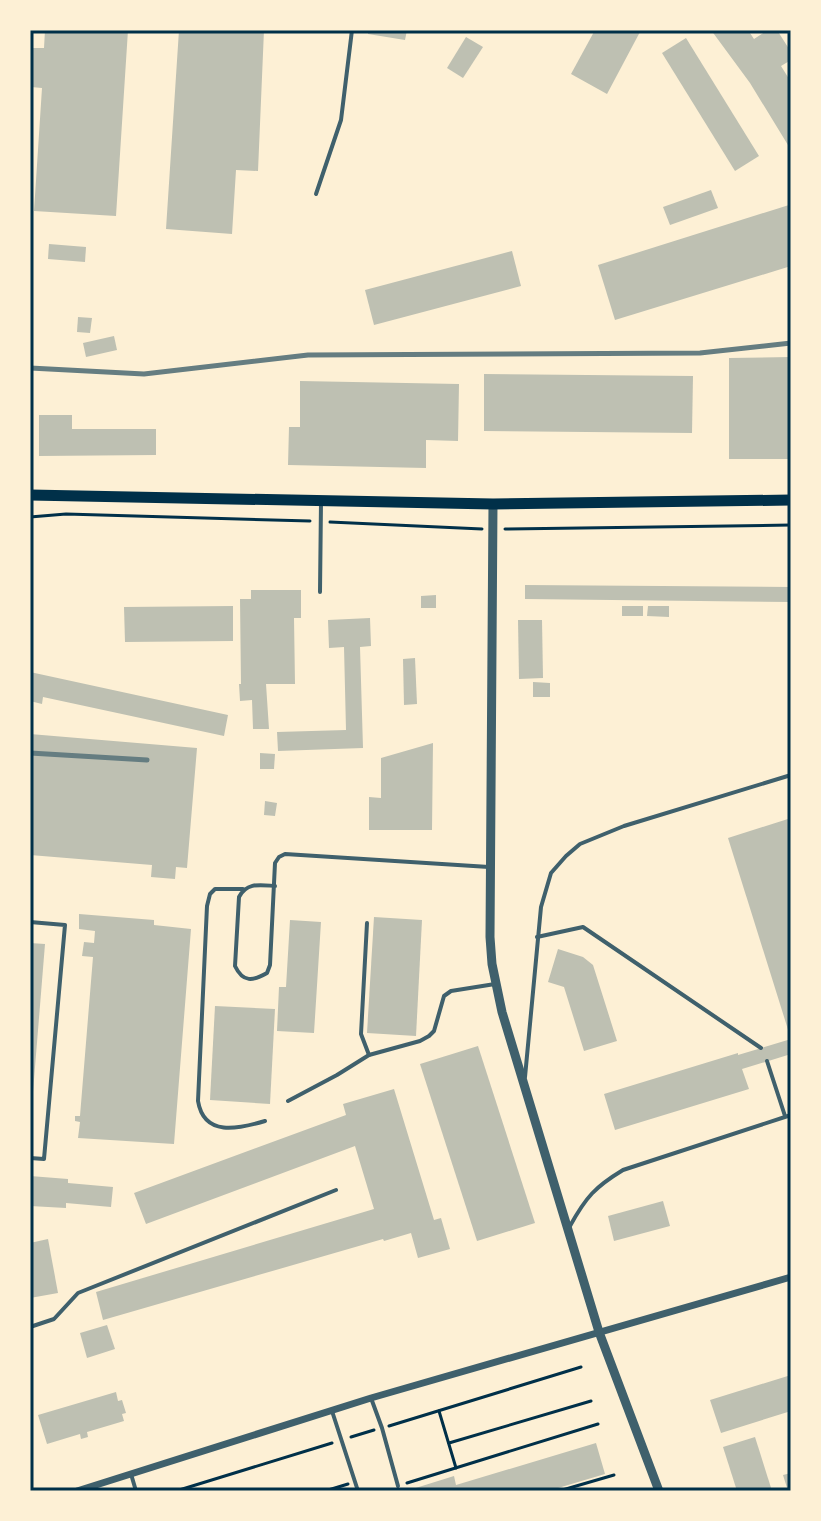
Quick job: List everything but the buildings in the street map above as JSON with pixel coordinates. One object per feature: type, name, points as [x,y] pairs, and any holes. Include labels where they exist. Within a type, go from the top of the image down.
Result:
[{"type":"main road","points":[[30,495],[493,504],[791,500]]},
{"type":"street","points":[[493,504],[490,937],[495,984],[599,1332],[659,1491]]},
{"type":"street","points":[[77,1491],[371,1398],[791,1277]]},
{"type":"lane","points":[[316,194],[341,120],[352,30]]},
{"type":"lane","points":[[320,592],[321,499]]},
{"type":"lane","points":[[524,1086],[537,937],[541,907],[551,873],[580,844],[624,826],[791,775]]},
{"type":"lane","points":[[243,889],[239,897],[235,966],[239,975],[258,979],[267,973],[270,965],[275,863],[285,854],[491,868]]},
{"type":"lane","points":[[265,1121],[218,1127],[206,1122],[198,1101],[210,894],[215,889],[275,886]]},
{"type":"lane","points":[[30,922],[65,925],[44,1159],[30,1158]]},
{"type":"lane","points":[[367,923],[361,1034],[369,1055]]},
{"type":"lane","points":[[537,937],[583,927],[761,1048]]},
{"type":"lane","points":[[288,1101],[369,1055],[429,1036],[434,1031],[444,996],[451,991],[495,984]]},
{"type":"lane","points":[[569,1228],[590,1193],[623,1170],[788,1116],[767,1061]]},
{"type":"lane","points":[[30,1327],[54,1319],[78,1293],[336,1190]]},
{"type":"lane","points":[[371,1398],[398,1486]]},
{"type":"lane","points":[[332,1411],[358,1491]]},
{"type":"lane","points":[[131,1474],[136,1491]]},
{"type":"path","points":[[30,517],[66,514],[493,529],[791,525]]},
{"type":"path","points":[[176,1491],[581,1367]]},
{"type":"path","points":[[449,1443],[591,1401]]},
{"type":"path","points":[[439,1410],[456,1468]]},
{"type":"path","points":[[398,1486],[598,1424]]},
{"type":"path","points":[[559,1491],[614,1475]]},
{"type":"path","points":[[325,1491],[355,1482]]},
{"type":"railway","points":[[30,368],[144,374],[308,355],[700,353],[791,343]]},
{"type":"railway","points":[[30,753],[147,760]]}]
